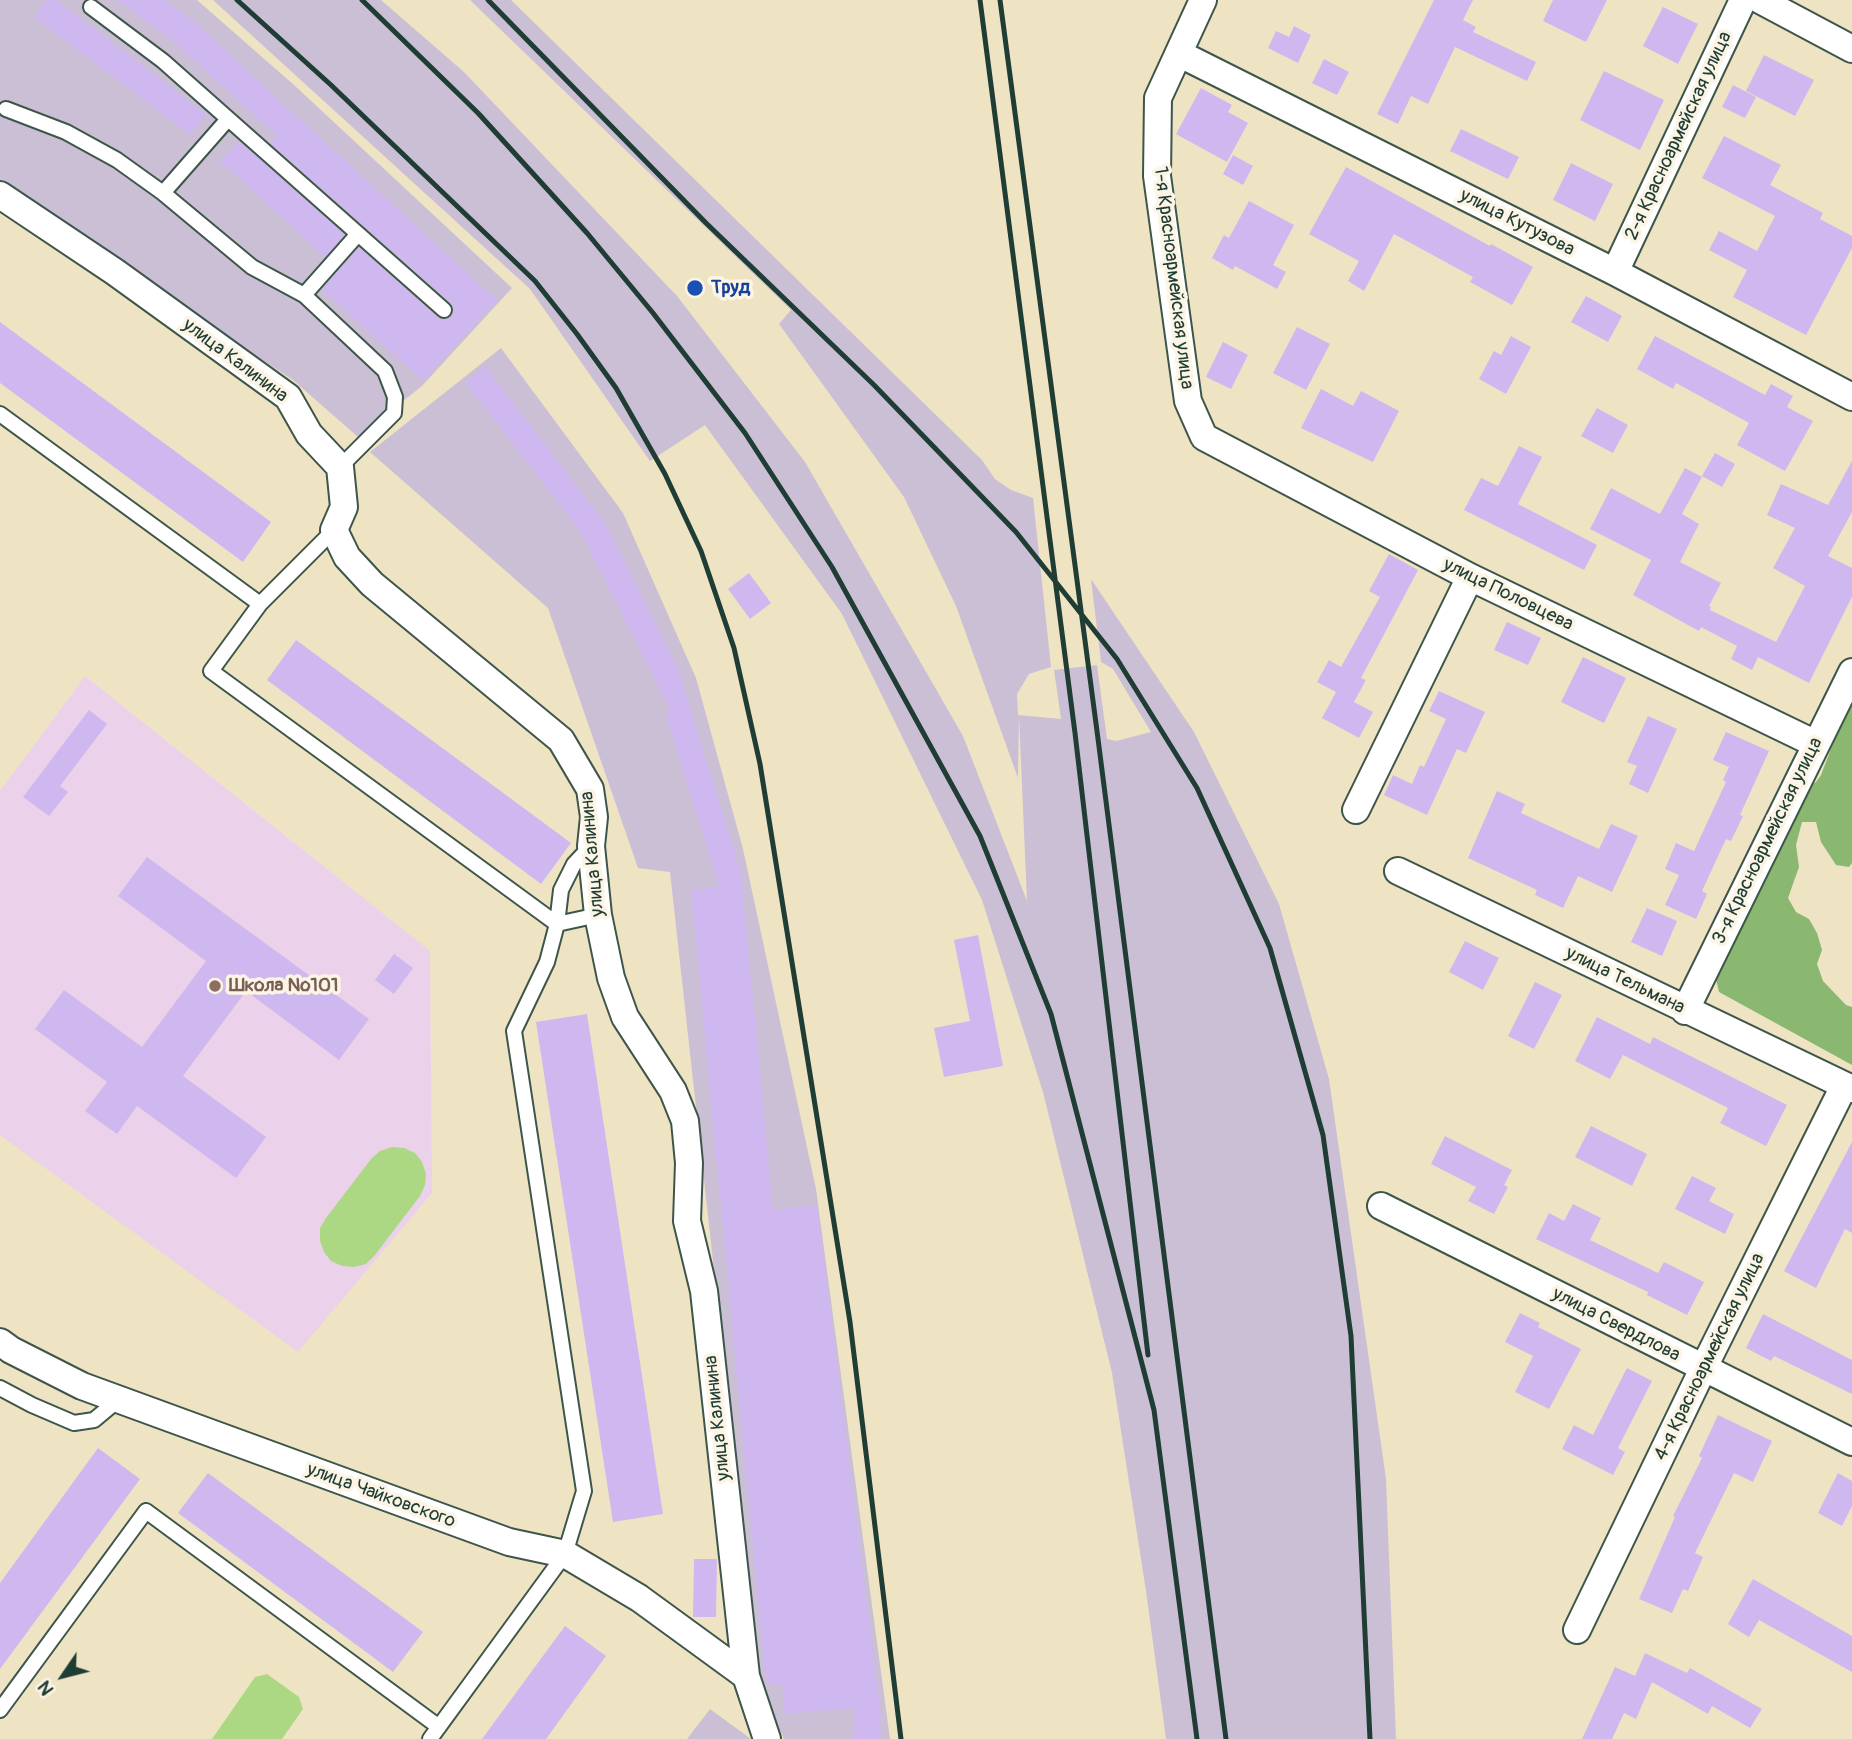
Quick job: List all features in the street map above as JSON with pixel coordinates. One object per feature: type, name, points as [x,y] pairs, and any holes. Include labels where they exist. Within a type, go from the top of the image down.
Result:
[{"type":"street","name":"1-я Красноармейская улица","points":[[1203,0],[1158,98],[1157,176],[1188,401],[1204,437]]},
{"type":"street","name":"2-я Красноармейская улица","points":[[1615,272],[1743,0]]},
{"type":"street","points":[[1760,0],[1852,49]]},
{"type":"street","name":"улица Кутузова","points":[[1180,54],[1615,272],[1852,397]]},
{"type":"street","name":"улица Калинина","points":[[0,195],[115,272],[288,397],[309,434],[340,467]]},
{"type":"street","name":"улица Половцева","points":[[1204,437],[1470,577],[1816,744]]},
{"type":"street","points":[[334,530],[344,507],[340,467]]},
{"type":"street","name":"улица Калинина","points":[[334,530],[346,557],[372,584],[561,740],[590,789],[594,817],[591,846],[598,915],[611,978],[625,1017],[673,1091],[685,1121],[689,1163],[687,1221],[704,1291],[746,1676],[765,1731]]},
{"type":"street","points":[[1356,810],[1470,577]]},
{"type":"street","name":"3-я Красноармейская улица","points":[[1685,1011],[1852,672]]},
{"type":"street","name":"улица Тельмана","points":[[1398,871],[1848,1088]]},
{"type":"street","name":"4-я Красноармейская улица","points":[[1577,1630],[1703,1369],[1848,1088]]},
{"type":"street","name":"улица Свердлова","points":[[1381,1206],[1852,1442]]},
{"type":"street","name":"улица Чайковского","points":[[0,1342],[82,1387],[509,1542],[565,1554],[639,1598],[746,1676]]},
{"type":"lane","points":[[91,7],[163,61],[444,310]]},
{"type":"lane","points":[[6,109],[66,132],[117,160],[163,193],[252,267],[304,295],[385,371],[395,397],[394,413],[340,467]]},
{"type":"lane","points":[[163,193],[228,119]]},
{"type":"lane","points":[[304,295],[358,234]]},
{"type":"lane","points":[[0,414],[260,604]]},
{"type":"lane","points":[[334,530],[260,604],[211,671],[557,924],[598,915]]},
{"type":"lane","points":[[0,1710],[146,1511],[434,1733],[565,1554],[584,1491],[514,1031],[547,962],[557,924],[561,890],[574,864],[591,846]]},
{"type":"lane","points":[[0,1388],[74,1423],[94,1420],[118,1399]]},
{"type":"shaded area","points":[[0,0],[197,0],[294,85],[512,288],[422,386],[358,437],[293,380],[0,188]]},
{"type":"shaded area","points":[[213,0],[381,0],[464,72],[677,296],[805,462],[963,736],[1027,901],[1019,716],[1018,778],[956,606],[904,497],[779,324],[791,310],[470,0],[511,0],[982,460],[995,479],[1011,490],[1033,498],[1051,667],[1029,674],[1017,694],[1018,715],[1061,719],[1054,670],[1097,665],[1107,739],[1116,741],[1151,732],[1113,669],[1101,662],[1091,579],[1194,732],[1279,904],[1329,1079],[1386,1479],[1396,1739],[1166,1739],[1112,1373],[1043,1092],[982,900],[842,614],[705,425],[650,461],[530,289]]},
{"type":"shaded area","points":[[501,348],[623,513],[696,678],[743,849],[816,1189],[890,1739],[784,1739],[760,1687],[670,872],[638,868],[548,608],[370,452]]},
{"type":"shaded area","name":"Школа №101","points":[[85,676],[430,951],[432,1193],[298,1352],[0,1135],[0,791]]},
{"type":"shaded area","points":[[710,1709],[751,1739],[687,1739]]},
{"type":"green space","points":[[1852,704],[1852,863],[1849,867],[1836,865],[1821,842],[1816,822],[1802,822],[1796,845],[1799,867],[1788,898],[1796,912],[1809,919],[1817,933],[1822,950],[1817,964],[1823,981],[1846,1005],[1852,1007],[1852,1065],[1719,992],[1716,979],[1792,796],[1816,782],[1821,775],[1843,717]]},
{"type":"green space","points":[[392,1147],[415,1153],[422,1162],[426,1174],[420,1196],[366,1264],[342,1266],[331,1261],[320,1241],[320,1228],[371,1159],[380,1151]]},
{"type":"green space","points":[[267,1674],[299,1697],[303,1709],[282,1739],[212,1739],[255,1677]]},
{"type":"building","points":[[47,0],[56,0],[206,114],[190,135],[34,17]]},
{"type":"building","points":[[117,0],[164,0],[192,20],[497,300],[423,381],[322,289],[359,247],[438,318],[446,319],[452,316],[451,303],[271,144],[277,136],[174,42]]},
{"type":"building","points":[[1434,0],[1473,0],[1463,20],[1476,27],[1473,32],[1536,62],[1527,81],[1455,47],[1428,104],[1411,96],[1398,124],[1377,114]]},
{"type":"building","points":[[1553,0],[1607,0],[1586,42],[1543,21]]},
{"type":"building","points":[[1663,7],[1698,24],[1678,64],[1643,46]]},
{"type":"building","points":[[1294,26],[1311,35],[1298,63],[1268,48],[1276,31],[1289,37]]},
{"type":"building","points":[[1764,55],[1814,80],[1795,116],[1746,91]]},
{"type":"building","points":[[1324,59],[1349,72],[1337,95],[1312,83]]},
{"type":"building","points":[[1604,71],[1664,100],[1640,150],[1580,120]]},
{"type":"building","points":[[1733,85],[1756,97],[1745,118],[1722,107]]},
{"type":"building","points":[[1201,88],[1232,105],[1228,112],[1248,123],[1227,162],[1176,134]]},
{"type":"building","points":[[1461,129],[1519,157],[1508,179],[1450,151]]},
{"type":"building","points":[[1724,136],[1781,165],[1770,185],[1823,213],[1820,219],[1852,236],[1852,248],[1806,335],[1733,297],[1747,270],[1709,250],[1719,231],[1757,251],[1775,216],[1702,178]]},
{"type":"building","points":[[239,141],[345,235],[325,257],[220,161]]},
{"type":"building","points":[[1233,155],[1253,166],[1243,185],[1223,174]]},
{"type":"building","points":[[1571,163],[1613,184],[1595,221],[1553,200]]},
{"type":"building","points":[[1346,167],[1533,267],[1512,305],[1470,282],[1473,277],[1394,234],[1364,291],[1348,281],[1359,261],[1309,234]]},
{"type":"building","points":[[1249,201],[1294,225],[1273,265],[1286,272],[1277,289],[1235,266],[1233,270],[1212,258],[1224,235],[1229,238]]},
{"type":"building","points":[[1586,296],[1622,316],[1608,342],[1571,322]]},
{"type":"building","points":[[0,322],[271,522],[243,562],[0,383]]},
{"type":"building","points":[[1297,327],[1330,344],[1306,390],[1273,373]]},
{"type":"building","points":[[1511,336],[1531,347],[1506,394],[1479,379],[1494,351],[1501,355]]},
{"type":"building","points":[[1655,336],[1765,395],[1771,384],[1793,396],[1787,407],[1813,421],[1785,471],[1737,445],[1749,423],[1676,383],[1673,389],[1637,369]]},
{"type":"building","points":[[1223,342],[1248,355],[1231,389],[1206,377]]},
{"type":"building","points":[[485,366],[605,523],[678,669],[741,872],[773,1210],[817,1205],[881,1716],[880,1739],[853,1739],[855,1708],[785,1714],[782,1683],[766,1684],[691,890],[719,887],[665,712],[670,710],[580,531],[465,382]]},
{"type":"building","points":[[1321,389],[1353,406],[1361,391],[1399,411],[1373,462],[1301,428]]},
{"type":"building","points":[[1597,408],[1628,425],[1613,453],[1581,436]]},
{"type":"building","points":[[1519,446],[1542,457],[1518,504],[1597,545],[1584,570],[1464,510],[1481,478],[1498,486]]},
{"type":"building","points":[[1715,453],[1735,464],[1722,487],[1702,476]]},
{"type":"building","points":[[1852,461],[1852,512],[1828,556],[1852,568],[1852,597],[1809,683],[1758,657],[1752,670],[1731,659],[1737,646],[1701,627],[1699,631],[1633,595],[1651,560],[1590,529],[1611,488],[1660,514],[1685,468],[1702,477],[1682,514],[1699,524],[1680,562],[1721,583],[1709,606],[1710,610],[1776,642],[1805,586],[1773,568],[1795,528],[1767,515],[1781,484],[1828,505]]},
{"type":"building","points":[[1389,554],[1418,570],[1361,678],[1366,680],[1354,702],[1373,712],[1359,738],[1322,718],[1336,692],[1317,682],[1329,660],[1341,667],[1380,597],[1369,591]]},
{"type":"building","points":[[749,573],[771,603],[750,619],[728,589]]},
{"type":"building","points":[[1507,622],[1541,638],[1528,665],[1494,650]]},
{"type":"building","points":[[296,640],[571,843],[541,884],[267,680]]},
{"type":"building","points":[[1583,657],[1626,678],[1604,723],[1561,702]]},
{"type":"building","points":[[1439,691],[1485,712],[1466,753],[1457,749],[1427,815],[1384,795],[1393,775],[1412,784],[1420,765],[1424,767],[1446,719],[1429,711]]},
{"type":"building","points":[[89,710],[107,724],[60,786],[68,792],[49,816],[23,797]]},
{"type":"building","points":[[1648,716],[1677,729],[1648,793],[1629,784],[1637,766],[1627,762]]},
{"type":"building","points":[[1726,732],[1769,751],[1740,815],[1743,816],[1731,841],[1726,839],[1702,891],[1707,894],[1696,919],[1665,905],[1679,875],[1665,869],[1676,843],[1694,851],[1726,782],[1723,780],[1729,767],[1713,760]]},
{"type":"building","points":[[1497,791],[1525,804],[1521,813],[1599,849],[1611,824],[1638,836],[1612,892],[1578,876],[1563,908],[1535,895],[1537,890],[1468,858]]},
{"type":"building","points":[[147,857],[369,1019],[339,1060],[246,991],[183,1076],[266,1137],[236,1178],[137,1106],[117,1134],[85,1111],[107,1082],[35,1029],[64,990],[142,1047],[206,961],[118,896]]},
{"type":"building","points":[[1647,908],[1677,921],[1662,956],[1631,942]]},
{"type":"building","points":[[978,935],[1003,1066],[944,1077],[934,1028],[970,1021],[954,940]]},
{"type":"building","points":[[1465,941],[1499,958],[1483,990],[1449,972]]},
{"type":"building","points":[[394,954],[413,968],[394,994],[375,980]]},
{"type":"building","points":[[1535,982],[1562,995],[1534,1049],[1508,1036]]},
{"type":"building","points":[[587,1014],[663,1514],[613,1522],[536,1022]]},
{"type":"building","points":[[1597,1017],[1650,1044],[1653,1037],[1787,1105],[1766,1146],[1720,1123],[1728,1108],[1623,1055],[1610,1079],[1575,1061]]},
{"type":"building","points":[[1591,1126],[1647,1154],[1632,1186],[1575,1157]]},
{"type":"building","points":[[1445,1136],[1512,1170],[1504,1185],[1508,1187],[1494,1214],[1468,1201],[1476,1187],[1431,1164]]},
{"type":"building","points":[[1852,1142],[1852,1233],[1845,1229],[1816,1288],[1784,1271]]},
{"type":"building","points":[[1692,1176],[1716,1188],[1709,1201],[1734,1214],[1725,1234],[1675,1209]]},
{"type":"building","points":[[1573,1204],[1601,1218],[1590,1240],[1658,1273],[1664,1262],[1704,1282],[1687,1315],[1647,1295],[1648,1292],[1536,1239],[1549,1213],[1564,1221]]},
{"type":"building","points":[[1520,1313],[1540,1323],[1538,1327],[1581,1349],[1549,1409],[1515,1392],[1533,1356],[1505,1342]]},
{"type":"building","points":[[1763,1314],[1852,1360],[1852,1394],[1774,1356],[1771,1361],[1746,1348]]},
{"type":"building","points":[[1627,1368],[1652,1381],[1618,1448],[1625,1452],[1613,1475],[1562,1449],[1574,1425],[1593,1435]]},
{"type":"building","points":[[1718,1415],[1772,1441],[1753,1482],[1734,1473],[1695,1553],[1703,1557],[1688,1591],[1683,1589],[1672,1613],[1639,1599],[1675,1517],[1673,1516],[1702,1458],[1699,1456]]},
{"type":"building","points":[[98,1448],[140,1479],[0,1669],[0,1583]]},
{"type":"building","points":[[208,1473],[423,1632],[393,1672],[178,1513]]},
{"type":"building","points":[[1838,1473],[1852,1481],[1852,1506],[1842,1526],[1818,1513]]},
{"type":"building","points":[[694,1559],[717,1559],[716,1617],[693,1617]]},
{"type":"building","points":[[1753,1579],[1852,1636],[1852,1672],[1759,1620],[1749,1637],[1728,1624]]},
{"type":"building","points":[[565,1626],[606,1656],[546,1739],[482,1739]]},
{"type":"building","points":[[1645,1653],[1687,1673],[1690,1668],[1762,1709],[1750,1728],[1712,1706],[1708,1714],[1652,1682],[1636,1719],[1624,1713],[1612,1739],[1582,1739],[1615,1667],[1635,1676]]},
{"type":"railway","points":[[237,0],[331,85],[535,281],[616,388],[665,474],[701,551],[734,648],[760,764],[850,1322],[901,1739]]},
{"type":"railway","points":[[362,0],[478,113],[587,233],[653,313],[745,433],[832,567],[980,836],[1051,1014],[1154,1410],[1197,1739]]},
{"type":"railway","points":[[488,0],[706,223],[874,385],[1016,532],[1117,659],[1197,788],[1270,948],[1323,1135],[1351,1336],[1370,1739]]},
{"type":"railway","points":[[980,0],[1075,733],[1148,1355]]},
{"type":"railway","points":[[1000,0],[1226,1739]]},
{"type":"place","name":"Труд","points":[[695,288]]},
{"type":"place","name":"Школа №101","points":[[215,986]]}]
